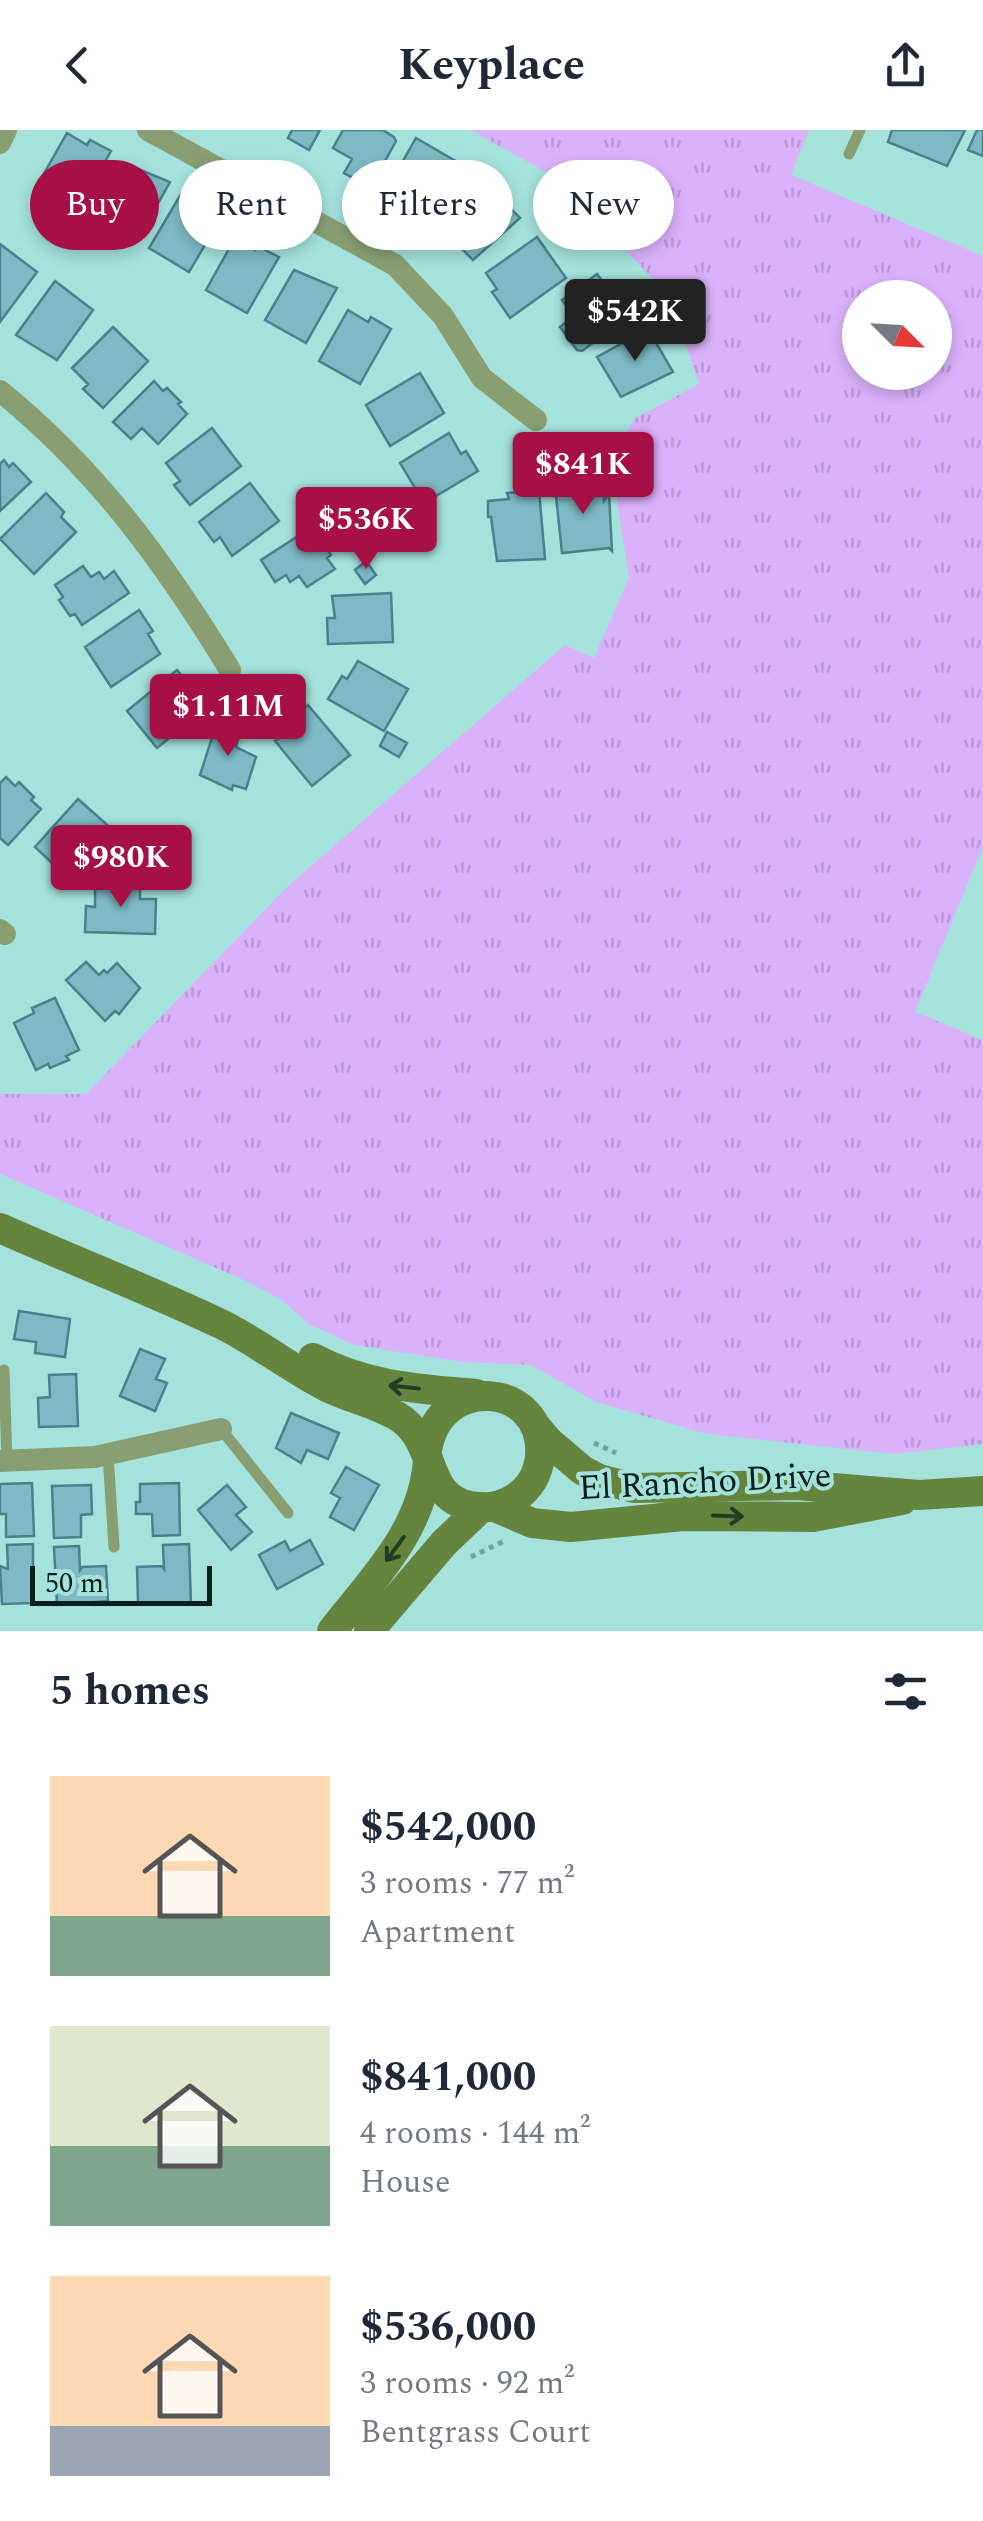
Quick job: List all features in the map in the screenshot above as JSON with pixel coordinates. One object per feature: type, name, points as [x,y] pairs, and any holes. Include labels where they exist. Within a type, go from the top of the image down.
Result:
[{"type":"main road","name":"El Rancho Drive","points":[[0,1228],[222,1325],[328,1387],[394,1414],[412,1428],[437,1484],[446,1494],[469,1506],[489,1507],[520,1495],[536,1473],[540,1446],[532,1420]]},
{"type":"main road","name":"El Rancho Drive","points":[[222,1325],[268,1336],[340,1371],[378,1383],[511,1401],[582,1470],[616,1485],[796,1485],[919,1495],[983,1491]]},
{"type":"main road","points":[[332,1631],[405,1536],[420,1505],[429,1436],[444,1412],[456,1402],[483,1395]]},
{"type":"main road","name":"El Rancho Drive","points":[[489,1507],[525,1531],[683,1516],[813,1517],[864,1510],[919,1495]]},
{"type":"main road","points":[[369,1631],[426,1563],[489,1507]]},
{"type":"main road","points":[[426,1563],[473,1538],[525,1531]]},
{"type":"street","points":[[0,143],[6,130]]},
{"type":"street","points":[[148,130],[395,264],[444,316],[482,378],[536,420]]},
{"type":"street","points":[[0,392],[82,466],[134,525],[180,588],[230,670]]},
{"type":"street","points":[[4,1461],[108,1454],[221,1430]]},
{"type":"lane","points":[[849,154],[860,130]]},
{"type":"lane","points":[[4,1370],[4,1461]]},
{"type":"lane","points":[[221,1430],[288,1513]]},
{"type":"lane","points":[[108,1454],[114,1546]]},
{"type":"path","points":[[460,1564],[525,1531]]},
{"type":"green space","points":[[471,130],[809,130],[791,175],[983,256],[983,846],[915,1012],[983,1040],[983,1444],[894,1454],[707,1434],[596,1402],[531,1365],[463,1362],[354,1345],[309,1324],[283,1301],[246,1281],[0,1174],[0,1094],[86,1094],[287,887],[565,645],[594,658],[629,577],[611,463],[634,419],[699,384],[670,297],[625,250],[674,250],[674,160],[533,160],[533,165]]},
{"type":"building","points":[[292,130],[320,130],[309,150],[288,138]]},
{"type":"building","points":[[343,130],[383,130],[396,141],[386,160],[351,160],[333,148]]},
{"type":"building","points":[[892,130],[965,130],[947,166],[888,142]]},
{"type":"building","points":[[977,130],[983,130],[983,156],[968,150]]},
{"type":"building","points":[[67,133],[87,145],[90,140],[111,151],[106,160],[52,160]]},
{"type":"building","points":[[416,138],[454,160],[404,160]]},
{"type":"building","points":[[159,178],[170,182],[159,202]]},
{"type":"building","points":[[179,197],[179,250],[202,250],[189,272],[152,250],[159,250],[159,231]]},
{"type":"building","points":[[533,240],[533,250],[546,250],[566,278],[510,318],[492,292],[497,289],[486,273]]},
{"type":"building","points":[[0,244],[37,272],[0,322]]},
{"type":"building","points":[[228,250],[265,250],[279,257],[247,313],[206,290]]},
{"type":"building","points":[[463,250],[484,250],[473,260]]},
{"type":"building","points":[[294,270],[337,288],[306,343],[265,320]]},
{"type":"building","points":[[597,274],[629,316],[582,351],[577,350],[560,327],[574,316],[562,300]]},
{"type":"building","points":[[55,281],[93,310],[57,360],[16,335]]},
{"type":"building","points":[[348,310],[391,329],[360,384],[319,361]]},
{"type":"building","points":[[113,327],[148,361],[103,408],[83,389],[88,384],[72,368]]},
{"type":"building","points":[[648,329],[673,372],[621,397],[597,357]]},
{"type":"building","points":[[420,373],[444,413],[390,446],[366,405]]},
{"type":"building","points":[[154,381],[181,402],[178,404],[187,414],[158,444],[142,428],[131,439],[113,422]]},
{"type":"building","points":[[212,428],[241,466],[190,505],[174,485],[180,481],[166,463]]},
{"type":"building","points":[[449,433],[461,454],[466,451],[478,471],[424,503],[400,463]]},
{"type":"building","points":[[4,460],[9,467],[13,463],[31,482],[0,511],[0,464]]},
{"type":"building","points":[[602,480],[604,501],[609,494],[612,551],[609,548],[562,553],[556,496],[552,496],[551,488]]},
{"type":"building","points":[[250,483],[279,521],[232,556],[220,537],[214,542],[199,522]]},
{"type":"building","points":[[539,490],[545,559],[497,561],[488,501],[509,499],[507,493]]},
{"type":"building","points":[[46,493],[76,532],[34,574],[0,539]]},
{"type":"building","points":[[309,529],[316,540],[320,538],[335,569],[307,587],[299,576],[290,582],[286,575],[275,582],[261,560]]},
{"type":"building","points":[[366,561],[376,575],[365,584],[355,570]]},
{"type":"building","points":[[83,566],[91,577],[99,572],[104,579],[114,571],[129,593],[82,625],[59,600],[63,597],[55,585]]},
{"type":"building","points":[[391,593],[393,642],[328,644],[327,618],[335,618],[332,596]]},
{"type":"building","points":[[139,610],[153,631],[148,634],[160,654],[111,687],[85,647]]},
{"type":"building","points":[[358,661],[408,689],[384,731],[328,699],[342,676],[347,679]]},
{"type":"building","points":[[177,670],[193,690],[188,694],[203,711],[157,748],[127,711]]},
{"type":"building","points":[[308,705],[350,755],[312,786],[275,741],[292,727],[288,721]]},
{"type":"building","points":[[217,722],[241,729],[236,747],[256,757],[246,789],[233,785],[232,790],[200,775]]},
{"type":"building","points":[[387,732],[407,743],[399,757],[380,746]]},
{"type":"building","points":[[6,777],[15,786],[19,782],[41,809],[8,845],[0,838],[0,783]]},
{"type":"building","points":[[78,799],[114,831],[75,875],[60,858],[54,865],[35,847]]},
{"type":"building","points":[[101,881],[140,885],[140,899],[156,899],[155,934],[85,932],[86,906],[95,907],[95,884]]},
{"type":"building","points":[[86,962],[99,975],[117,963],[140,988],[119,1014],[115,1011],[105,1021],[66,980]]},
{"type":"building","points":[[55,998],[79,1050],[66,1056],[69,1060],[36,1070],[14,1023],[34,1013],[32,1008]]},
{"type":"building","points":[[19,1311],[70,1319],[65,1357],[35,1353],[36,1342],[14,1339]]},
{"type":"building","points":[[140,1349],[165,1359],[156,1379],[167,1383],[155,1411],[120,1396]]},
{"type":"building","points":[[76,1374],[78,1426],[39,1427],[38,1398],[50,1397],[49,1375]]},
{"type":"building","points":[[291,1413],[339,1433],[328,1459],[307,1450],[301,1463],[276,1448]]},
{"type":"building","points":[[346,1467],[379,1485],[354,1530],[330,1517],[340,1498],[331,1493]]},
{"type":"building","points":[[32,1483],[34,1536],[6,1537],[6,1514],[0,1514],[0,1484]]},
{"type":"building","points":[[179,1483],[180,1535],[153,1536],[152,1514],[136,1514],[140,1484]]},
{"type":"building","points":[[91,1485],[92,1514],[81,1515],[81,1537],[54,1538],[52,1486]]},
{"type":"building","points":[[227,1485],[246,1507],[236,1515],[252,1532],[231,1550],[198,1510]]},
{"type":"building","points":[[310,1540],[323,1564],[277,1589],[259,1555],[285,1541],[290,1551]]},
{"type":"building","points":[[33,1544],[33,1603],[2,1604],[0,1566],[8,1569],[7,1545]]},
{"type":"building","points":[[189,1544],[191,1604],[138,1602],[137,1567],[164,1569],[163,1545]]},
{"type":"building","points":[[79,1546],[80,1570],[106,1566],[108,1601],[57,1605],[54,1547]]}]
